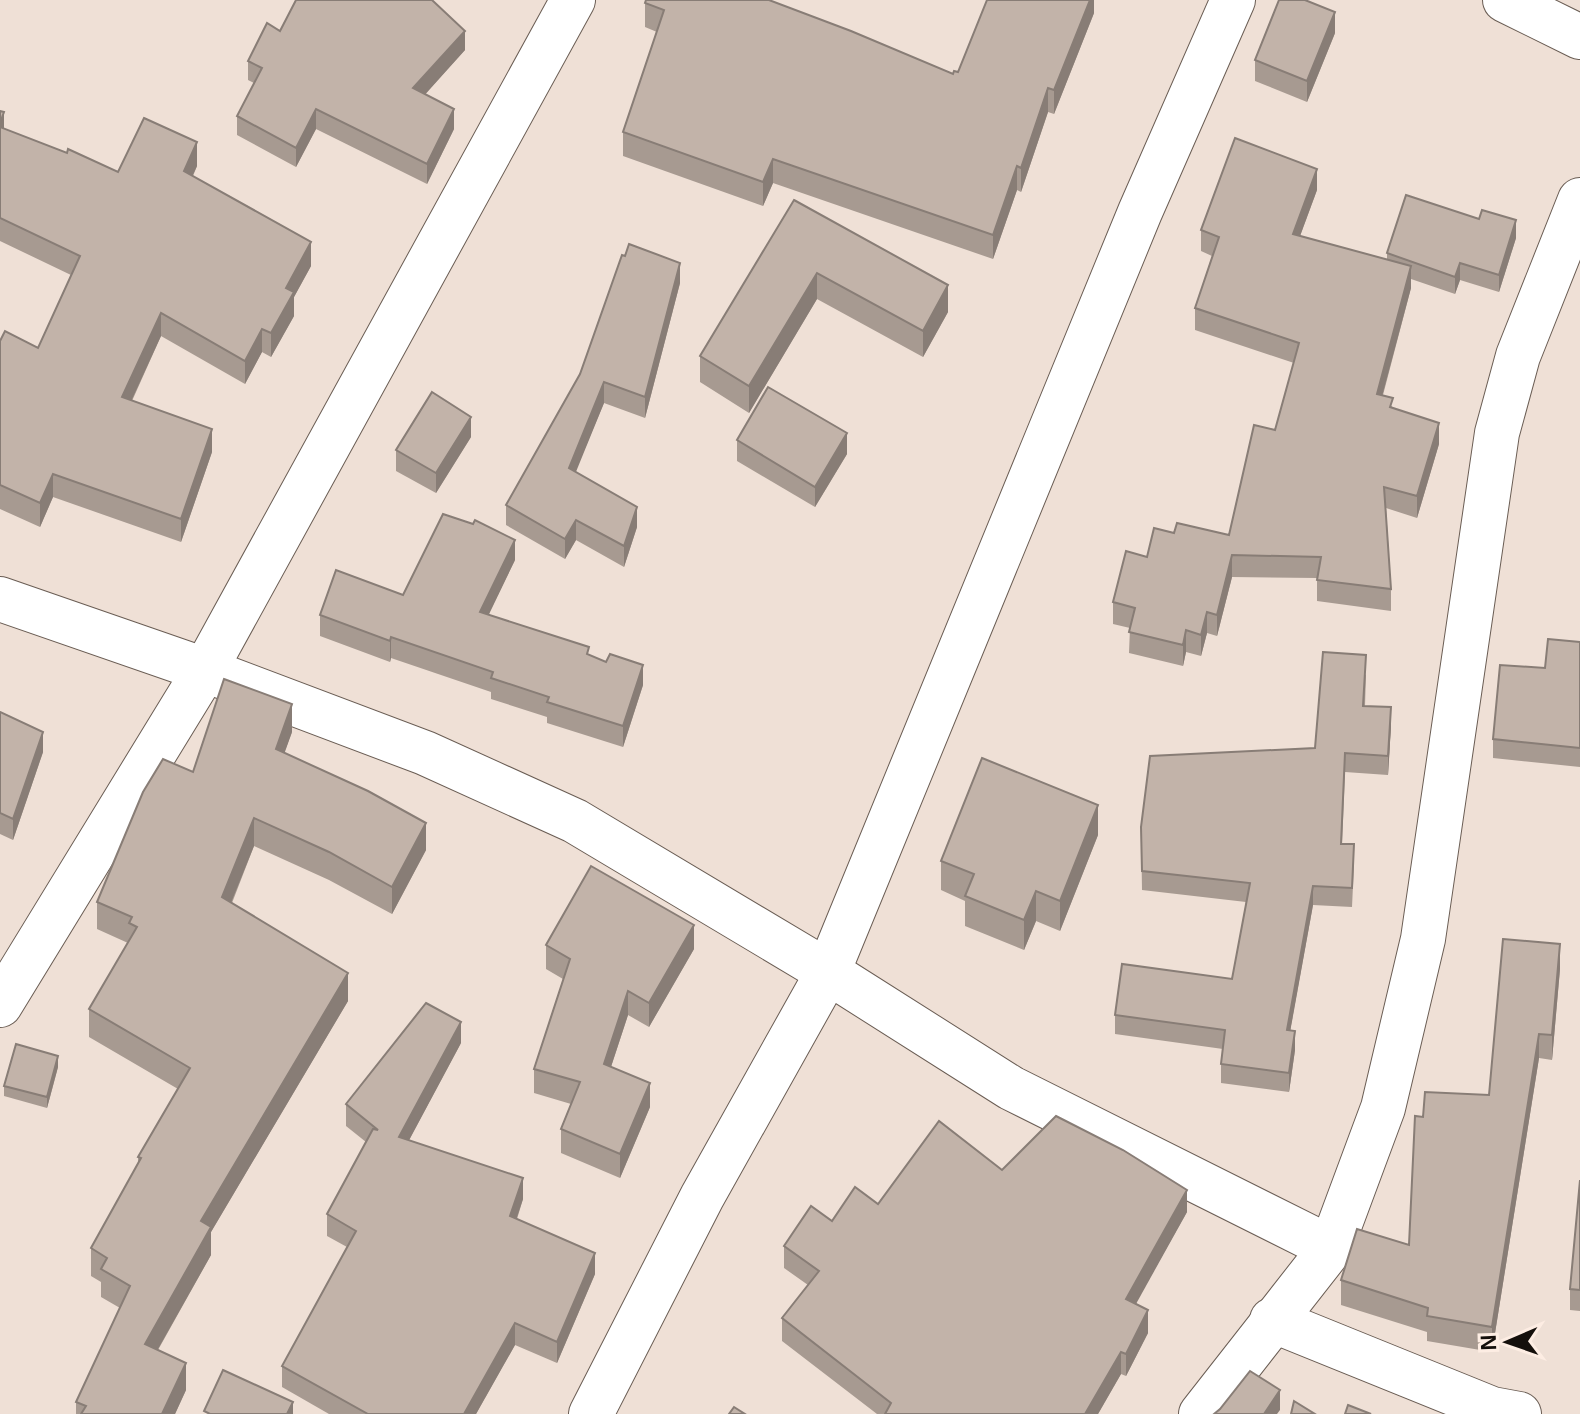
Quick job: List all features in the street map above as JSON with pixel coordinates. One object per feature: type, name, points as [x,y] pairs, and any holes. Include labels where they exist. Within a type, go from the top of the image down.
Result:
[{"type":"street","points":[[0,1005],[205,670],[573,0]]},
{"type":"street","points":[[591,1414],[702,1197],[828,972],[1140,212],[1233,0]]},
{"type":"street","points":[[1505,0],[1580,37]]},
{"type":"street","points":[[1201,1414],[1331,1248],[1383,1108],[1423,939],[1497,433],[1518,356],[1580,200]]},
{"type":"street","points":[[0,599],[205,670],[425,753],[575,821],[828,972],[1011,1088],[1331,1248]]},
{"type":"street","points":[[1272,1320],[1492,1409],[1519,1414]]},
{"type":"building","points":[[296,0],[432,0],[465,31],[413,88],[454,109],[427,164],[316,109],[296,148],[237,116],[262,68],[248,61],[267,23],[280,31]]},
{"type":"building","points":[[646,0],[769,0],[953,74],[954,71],[958,72],[987,0],[1090,0],[1054,90],[1048,88],[1021,168],[1017,166],[993,235],[773,159],[763,182],[623,132],[664,10],[645,3]]},
{"type":"building","points":[[1279,0],[1305,0],[1335,12],[1307,81],[1255,60]]},
{"type":"building","points":[[144,118],[197,142],[184,171],[311,242],[286,288],[294,292],[271,333],[262,329],[245,361],[161,313],[122,397],[212,429],[181,519],[53,474],[40,503],[0,485],[0,341],[5,331],[38,348],[80,256],[0,218],[0,127],[67,153],[68,149],[118,172]]},
{"type":"building","points":[[1235,138],[1317,169],[1293,234],[1411,266],[1377,394],[1393,398],[1390,407],[1439,423],[1417,496],[1384,487],[1391,589],[1317,580],[1321,557],[1232,555],[1217,615],[1207,612],[1201,635],[1186,630],[1183,645],[1129,632],[1135,608],[1113,602],[1126,551],[1147,557],[1154,528],[1174,533],[1177,523],[1229,535],[1254,425],[1275,430],[1299,343],[1195,308],[1219,237],[1201,230]]},
{"type":"building","points":[[1406,195],[1479,219],[1482,210],[1516,220],[1499,275],[1460,263],[1455,277],[1387,253]]},
{"type":"building","points":[[794,200],[948,285],[923,331],[817,273],[749,386],[700,356]]},
{"type":"building","points":[[629,244],[680,263],[645,397],[604,382],[569,468],[637,507],[624,546],[576,520],[565,539],[506,505],[580,374],[622,255],[625,256]]},
{"type":"building","points":[[768,387],[847,433],[815,487],[737,440]]},
{"type":"building","points":[[432,392],[471,417],[436,473],[396,450]]},
{"type":"building","points":[[443,514],[473,524],[475,520],[515,540],[480,612],[589,647],[587,654],[606,662],[610,654],[643,665],[623,726],[547,702],[549,697],[491,678],[493,672],[391,637],[390,641],[320,615],[336,570],[403,595]]},
{"type":"building","points":[[1548,639],[1580,642],[1580,748],[1493,739],[1500,665],[1545,668]]},
{"type":"building","points":[[1323,652],[1366,655],[1363,706],[1391,707],[1388,756],[1345,753],[1341,844],[1354,844],[1352,888],[1313,886],[1287,1030],[1295,1031],[1289,1073],[1221,1064],[1225,1030],[1115,1015],[1122,964],[1232,979],[1250,883],[1142,871],[1141,827],[1150,756],[1315,748]]},
{"type":"building","points":[[224,679],[292,704],[276,749],[368,791],[426,823],[392,887],[329,852],[254,818],[222,897],[348,973],[201,1221],[211,1227],[145,1344],[186,1363],[162,1414],[81,1414],[86,1406],[76,1402],[130,1286],[101,1269],[107,1258],[91,1248],[141,1158],[138,1157],[190,1068],[89,1009],[137,927],[129,923],[132,917],[97,902],[143,792],[163,759],[193,772]]},
{"type":"building","points":[[0,712],[43,732],[13,819],[0,813]]},
{"type":"building","points":[[982,758],[1098,805],[1060,901],[1036,891],[1024,920],[965,896],[974,874],[941,861]]},
{"type":"building","points":[[591,866],[694,925],[649,1003],[628,991],[604,1064],[650,1083],[620,1154],[561,1129],[580,1082],[534,1069],[570,959],[546,945]]},
{"type":"building","points":[[1503,939],[1560,944],[1552,1035],[1539,1034],[1492,1327],[1427,1316],[1428,1308],[1341,1280],[1357,1229],[1409,1245],[1415,1116],[1423,1117],[1425,1092],[1489,1095]]},
{"type":"building","points":[[426,1003],[461,1022],[399,1137],[523,1178],[510,1216],[595,1253],[557,1342],[515,1323],[464,1414],[368,1414],[282,1366],[356,1231],[327,1214],[373,1129],[378,1130],[346,1104]]},
{"type":"building","points":[[16,1044],[58,1056],[47,1097],[4,1086]]},
{"type":"building","points":[[1056,1116],[1123,1150],[1187,1190],[1126,1299],[1148,1310],[1126,1354],[1121,1352],[1085,1414],[885,1414],[891,1403],[782,1318],[819,1271],[784,1246],[811,1206],[832,1221],[855,1187],[878,1204],[939,1121],[1002,1170]]},
{"type":"building","points":[[1580,1180],[1580,1290],[1570,1289]]},
{"type":"building","points":[[223,1370],[293,1402],[287,1414],[210,1414],[204,1411]]},
{"type":"building","points":[[1250,1371],[1280,1390],[1264,1414],[1214,1414],[1220,1409]]},
{"type":"building","points":[[1294,1401],[1315,1414],[1291,1414]]},
{"type":"building","points":[[1348,1405],[1371,1414],[1345,1414]]},
{"type":"building","points":[[734,1407],[745,1414],[729,1414]]}]
